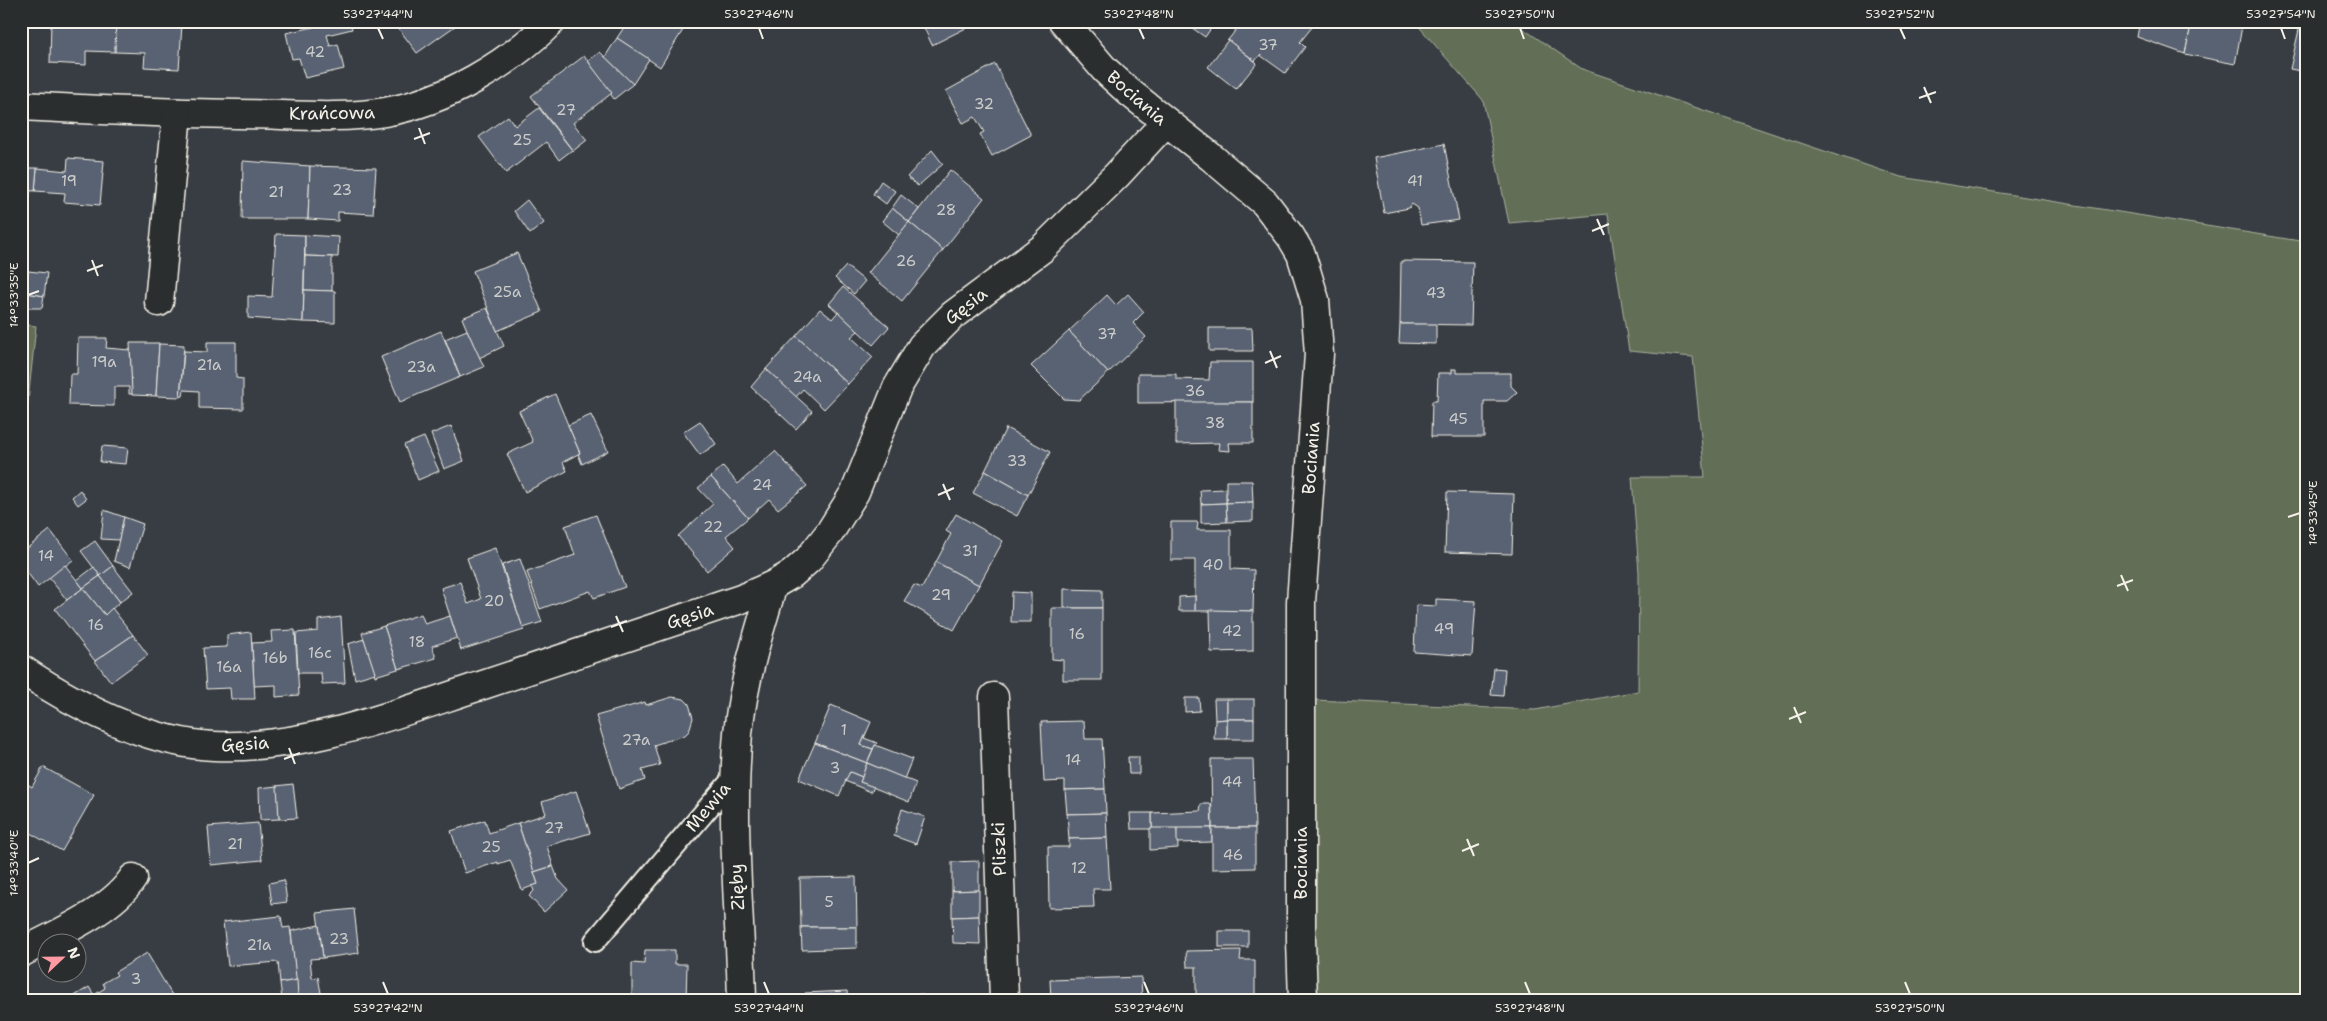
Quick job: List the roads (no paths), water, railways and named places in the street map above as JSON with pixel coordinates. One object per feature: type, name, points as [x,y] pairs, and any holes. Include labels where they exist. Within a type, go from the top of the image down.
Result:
[{"type":"street","name":"Krańcowa","points":[[21,106],[177,113],[337,116],[386,112],[436,96],[486,72],[512,56],[552,21]]},
{"type":"street","name":"Bociania","points":[[1063,21],[1105,70],[1165,123],[1241,182],[1279,220],[1301,254],[1315,300],[1319,354],[1301,602],[1301,940],[1303,1000]]},
{"type":"street","points":[[160,302],[177,113]]},
{"type":"street","name":"Gęsia","points":[[21,668],[86,708],[160,737],[212,746],[274,743],[342,730],[417,707],[741,599],[773,585],[792,574],[808,560],[842,514],[870,459],[897,388],[922,346],[953,315],[1042,248],[1117,175],[1165,123]]},
{"type":"street","name":"Mewia","points":[[736,775],[738,732],[747,680],[760,626],[773,585]]},
{"type":"street","name":"Pliszki","points":[[994,698],[1004,1000]]},
{"type":"street","name":"Zięby","points":[[736,775],[734,825],[742,1000]]},
{"type":"street","points":[[21,954],[102,908],[118,897],[133,878]]},
{"type":"lane","name":"Mewia","points":[[595,941],[736,775]]}]
